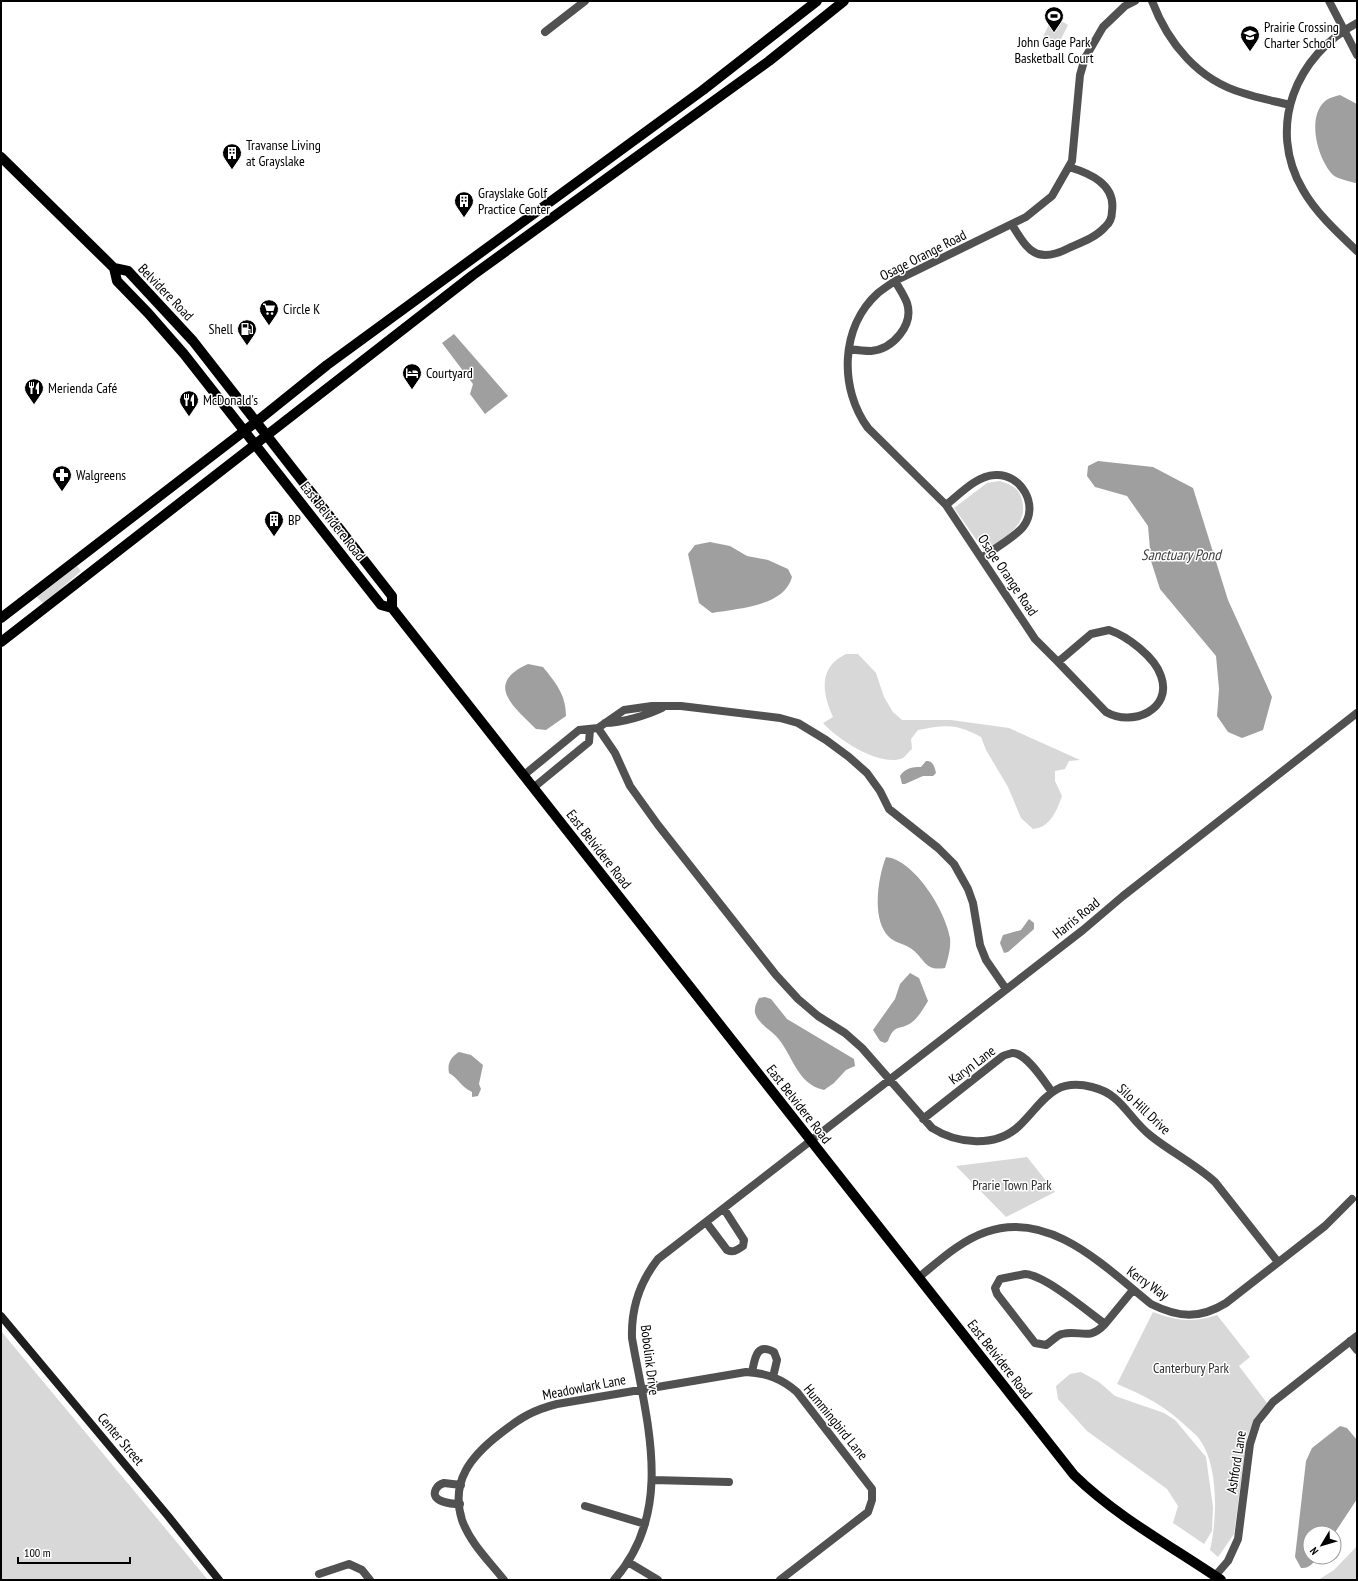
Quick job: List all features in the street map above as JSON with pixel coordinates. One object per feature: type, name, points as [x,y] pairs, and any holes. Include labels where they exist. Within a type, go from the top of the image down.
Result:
[{"type":"main road","points":[[1,618],[256,422],[327,365],[703,90],[818,1]]},
{"type":"main road","points":[[1,642],[473,275],[768,61],[844,1]]},
{"type":"main road","name":"Belvidere Road","points":[[1,157],[114,268],[128,271],[165,310],[202,353],[267,436]]},
{"type":"main road","name":"Belvidere Road","points":[[114,268],[117,281],[173,341],[256,445]]},
{"type":"main road","name":"East Belvidere Road","points":[[267,436],[392,596],[392,608]]},
{"type":"main road","name":"East Belvidere Road","points":[[256,445],[381,605],[392,608],[810,1142],[1074,1475],[1091,1491],[1118,1512],[1218,1578]]},
{"type":"street","points":[[545,32],[585,1]]},
{"type":"street","name":"Osage Orange Road","points":[[1058,662],[1091,634],[1109,630],[1122,634],[1150,659],[1161,676],[1163,686],[1158,704],[1143,715],[1127,719],[1113,716],[1106,712],[1035,639],[946,505],[868,428],[859,416],[853,403],[848,383],[847,367],[849,349],[859,318],[877,294],[895,281],[1026,217],[1052,196],[1072,161],[1080,76],[1085,58],[1103,27],[1125,6],[1135,1]]},
{"type":"street","points":[[1152,1],[1172,42],[1185,57],[1204,74],[1220,84],[1241,93],[1290,105]]},
{"type":"street","points":[[1329,1],[1357,55]]},
{"type":"street","points":[[1357,23],[1333,38],[1307,64],[1297,83],[1290,105],[1288,141],[1291,159],[1300,185],[1317,209],[1357,251]]},
{"type":"street","points":[[1012,224],[1031,250],[1046,255],[1057,253],[1083,242],[1097,235],[1107,226],[1112,216],[1113,207],[1107,188],[1099,180],[1086,172],[1069,167]]},
{"type":"street","points":[[849,349],[872,351],[891,342],[902,332],[908,313],[907,303],[895,281]]},
{"type":"street","points":[[946,505],[975,482],[984,477],[995,475],[1005,476],[1015,481],[1024,489],[1028,497],[1029,506],[1028,514],[1023,527],[982,558]]},
{"type":"street","points":[[524,775],[580,730],[594,729],[605,723],[614,723],[654,712],[663,707],[681,706],[788,720],[798,723],[816,733],[850,757],[867,773],[880,791],[889,809],[938,848],[954,864],[968,889],[973,903],[980,946],[986,960],[1006,989]]},
{"type":"street","name":"Harris Road","points":[[810,1142],[1357,713]]},
{"type":"street","points":[[533,788],[589,742],[594,729]]},
{"type":"street","name":"Silo Hill Drive","points":[[594,729],[615,753],[630,786],[658,825],[776,975],[798,999],[818,1016],[844,1033],[862,1048],[891,1079],[923,1119],[944,1136],[968,1141],[993,1139],[1008,1133],[1019,1126],[1048,1094],[1060,1088],[1080,1085],[1110,1093],[1150,1135],[1206,1173],[1215,1182],[1278,1262]]},
{"type":"street","name":"Karyn Lane","points":[[923,1119],[1003,1056],[1012,1053],[1020,1055],[1028,1061],[1052,1092]]},
{"type":"street","name":"Bobolink Drive","points":[[614,1580],[628,1562],[645,1524],[651,1498],[653,1480],[650,1447],[632,1338],[635,1301],[643,1280],[658,1259],[810,1142]]},
{"type":"street","name":"Kerry Way","points":[[918,1278],[952,1251],[980,1235],[1011,1227],[1029,1228],[1048,1232],[1074,1244],[1151,1304],[1165,1311],[1180,1315],[1206,1313],[1221,1306],[1325,1226],[1352,1199]]},
{"type":"street","points":[[706,1222],[727,1250],[732,1252],[743,1246],[744,1240],[724,1209]]},
{"type":"street","points":[[1104,1324],[1061,1292],[1031,1274],[1005,1277],[996,1282],[995,1288],[997,1294],[1035,1343],[1040,1345],[1046,1345],[1061,1334],[1090,1335],[1098,1332],[1133,1290]]},
{"type":"street","name":"Center Street","points":[[1,1316],[168,1516],[219,1580]]},
{"type":"street","points":[[1354,1339],[1357,1350]]},
{"type":"street","name":"Ashford Lane","points":[[1218,1578],[1238,1539],[1250,1444],[1257,1422],[1273,1402],[1354,1339]]},
{"type":"street","points":[[752,1372],[755,1355],[761,1350],[768,1348],[774,1352],[777,1360],[774,1377]]},
{"type":"street","name":"Hummingbird Lane","points":[[641,1390],[752,1372],[760,1372],[782,1380],[796,1392],[869,1484],[872,1489],[872,1500],[868,1512],[780,1580]]},
{"type":"street","name":"Meadowlark Lane","points":[[504,1580],[467,1530],[460,1504],[461,1484],[467,1466],[481,1448],[528,1414],[557,1404],[641,1390]]},
{"type":"street","points":[[653,1480],[728,1482]]},
{"type":"street","points":[[460,1504],[440,1501],[436,1498],[434,1493],[440,1484],[461,1484]]},
{"type":"street","points":[[585,1506],[645,1524]]},
{"type":"street","points":[[628,1562],[658,1580]]},
{"type":"street","points":[[319,1574],[349,1564],[362,1570],[370,1580]]},
{"type":"green space","name":"John Gage Park Basketball Court","points":[[1053,16],[1068,25],[1056,49],[1041,41]]},
{"type":"green space","points":[[1000,481],[1017,490],[1021,496],[1023,509],[1022,517],[1013,530],[985,552],[954,508],[987,483]]},
{"type":"green space","points":[[77,566],[81,571],[48,600],[43,603],[37,597]]},
{"type":"green space","points":[[846,654],[858,654],[876,673],[884,697],[893,712],[902,720],[951,720],[1009,728],[1080,760],[1069,761],[1065,769],[1055,771],[1055,781],[1062,796],[1058,807],[1048,822],[1039,828],[1033,829],[1021,818],[1008,787],[986,750],[981,737],[972,732],[950,726],[918,730],[911,739],[912,749],[903,758],[894,760],[872,756],[838,737],[823,723],[833,717],[826,699],[825,681],[831,666],[837,659]]},
{"type":"green space","name":"Prarie Town Park","points":[[1027,1157],[1055,1192],[1006,1217],[956,1166]]},
{"type":"green space","name":"Canterbury Park","points":[[1153,1312],[1185,1320],[1208,1318],[1217,1315],[1250,1357],[1239,1366],[1267,1403],[1254,1420],[1247,1437],[1234,1534],[1218,1557],[1210,1550],[1215,1509],[1215,1494],[1211,1464],[1200,1440],[1171,1413],[1136,1392],[1117,1384]]},
{"type":"green space","points":[[1,1331],[180,1546],[208,1580],[1,1580]]},
{"type":"green space","points":[[1081,1372],[1099,1382],[1115,1396],[1164,1413],[1175,1420],[1206,1457],[1213,1507],[1212,1531],[1204,1544],[1173,1523],[1178,1506],[1167,1489],[1087,1431],[1058,1399],[1056,1386],[1070,1374]]},
{"type":"green space","points":[[1357,1546],[1357,1580],[1318,1580],[1334,1570],[1339,1565],[1342,1565],[1342,1562]]},
{"type":"water","points":[[1340,95],[1357,104],[1357,183],[1341,179],[1333,175],[1327,168],[1318,148],[1315,125],[1317,115],[1321,106],[1328,99]]},
{"type":"water","points":[[454,334],[508,396],[485,414],[470,394],[473,384],[442,343]]},
{"type":"water","name":"Sanctuary Pond","points":[[1098,461],[1153,467],[1193,488],[1228,600],[1272,697],[1263,730],[1242,738],[1228,732],[1217,716],[1219,689],[1216,656],[1160,589],[1151,561],[1148,526],[1127,496],[1095,487],[1087,476],[1088,466]]},
{"type":"water","points":[[710,542],[730,546],[747,556],[768,560],[788,569],[792,577],[787,587],[780,595],[759,604],[712,613],[699,603],[688,554],[695,545]]},
{"type":"water","points":[[528,664],[543,667],[556,684],[562,695],[566,709],[566,716],[546,730],[536,729],[512,704],[507,695],[505,687],[507,679]]},
{"type":"water","points":[[926,761],[932,763],[934,767],[936,773],[933,776],[923,776],[902,784],[900,776],[904,771],[921,767]]},
{"type":"water","points":[[886,857],[897,860],[908,867],[918,877],[936,902],[950,938],[950,950],[945,968],[938,969],[930,967],[913,950],[891,939],[883,930],[878,909],[878,898],[883,865]]},
{"type":"water","points":[[1029,919],[1034,923],[1034,929],[1008,952],[1004,953],[1000,943],[1003,935],[1021,930]]},
{"type":"water","points":[[910,973],[919,978],[928,1001],[914,1021],[895,1030],[885,1043],[880,1041],[873,1030],[895,999],[900,984]]},
{"type":"water","points":[[765,997],[771,999],[787,1019],[854,1059],[855,1066],[846,1070],[834,1083],[824,1090],[807,1082],[796,1068],[782,1043],[756,1017],[755,1007],[759,998]]},
{"type":"water","points":[[459,1052],[471,1055],[483,1065],[479,1084],[481,1089],[478,1096],[472,1097],[472,1092],[449,1073],[450,1061]]},
{"type":"water","points":[[1340,1426],[1347,1428],[1357,1440],[1357,1499],[1340,1525],[1302,1525],[1302,1565],[1311,1565],[1309,1567],[1301,1568],[1295,1557],[1306,1461],[1312,1448]]},
{"type":"place","name":"John Gage Park Basketball Court","points":[[1054,33]]},
{"type":"place","name":"Prairie Crossing Charter School","points":[[1250,52]]},
{"type":"place","name":"Travanse Living at Grayslake","points":[[232,170]]},
{"type":"place","name":"Grayslake Golf Practice Center","points":[[464,218]]},
{"type":"place","name":"Circle K","points":[[269,326]]},
{"type":"place","name":"Shell","points":[[247,346]]},
{"type":"place","name":"Courtyard","points":[[412,390]]},
{"type":"place","name":"Merienda Café","points":[[34,405]]},
{"type":"place","name":"McDonald's","points":[[189,417]]},
{"type":"place","name":"Walgreens","points":[[62,492]]},
{"type":"place","name":"BP","points":[[274,537]]}]
